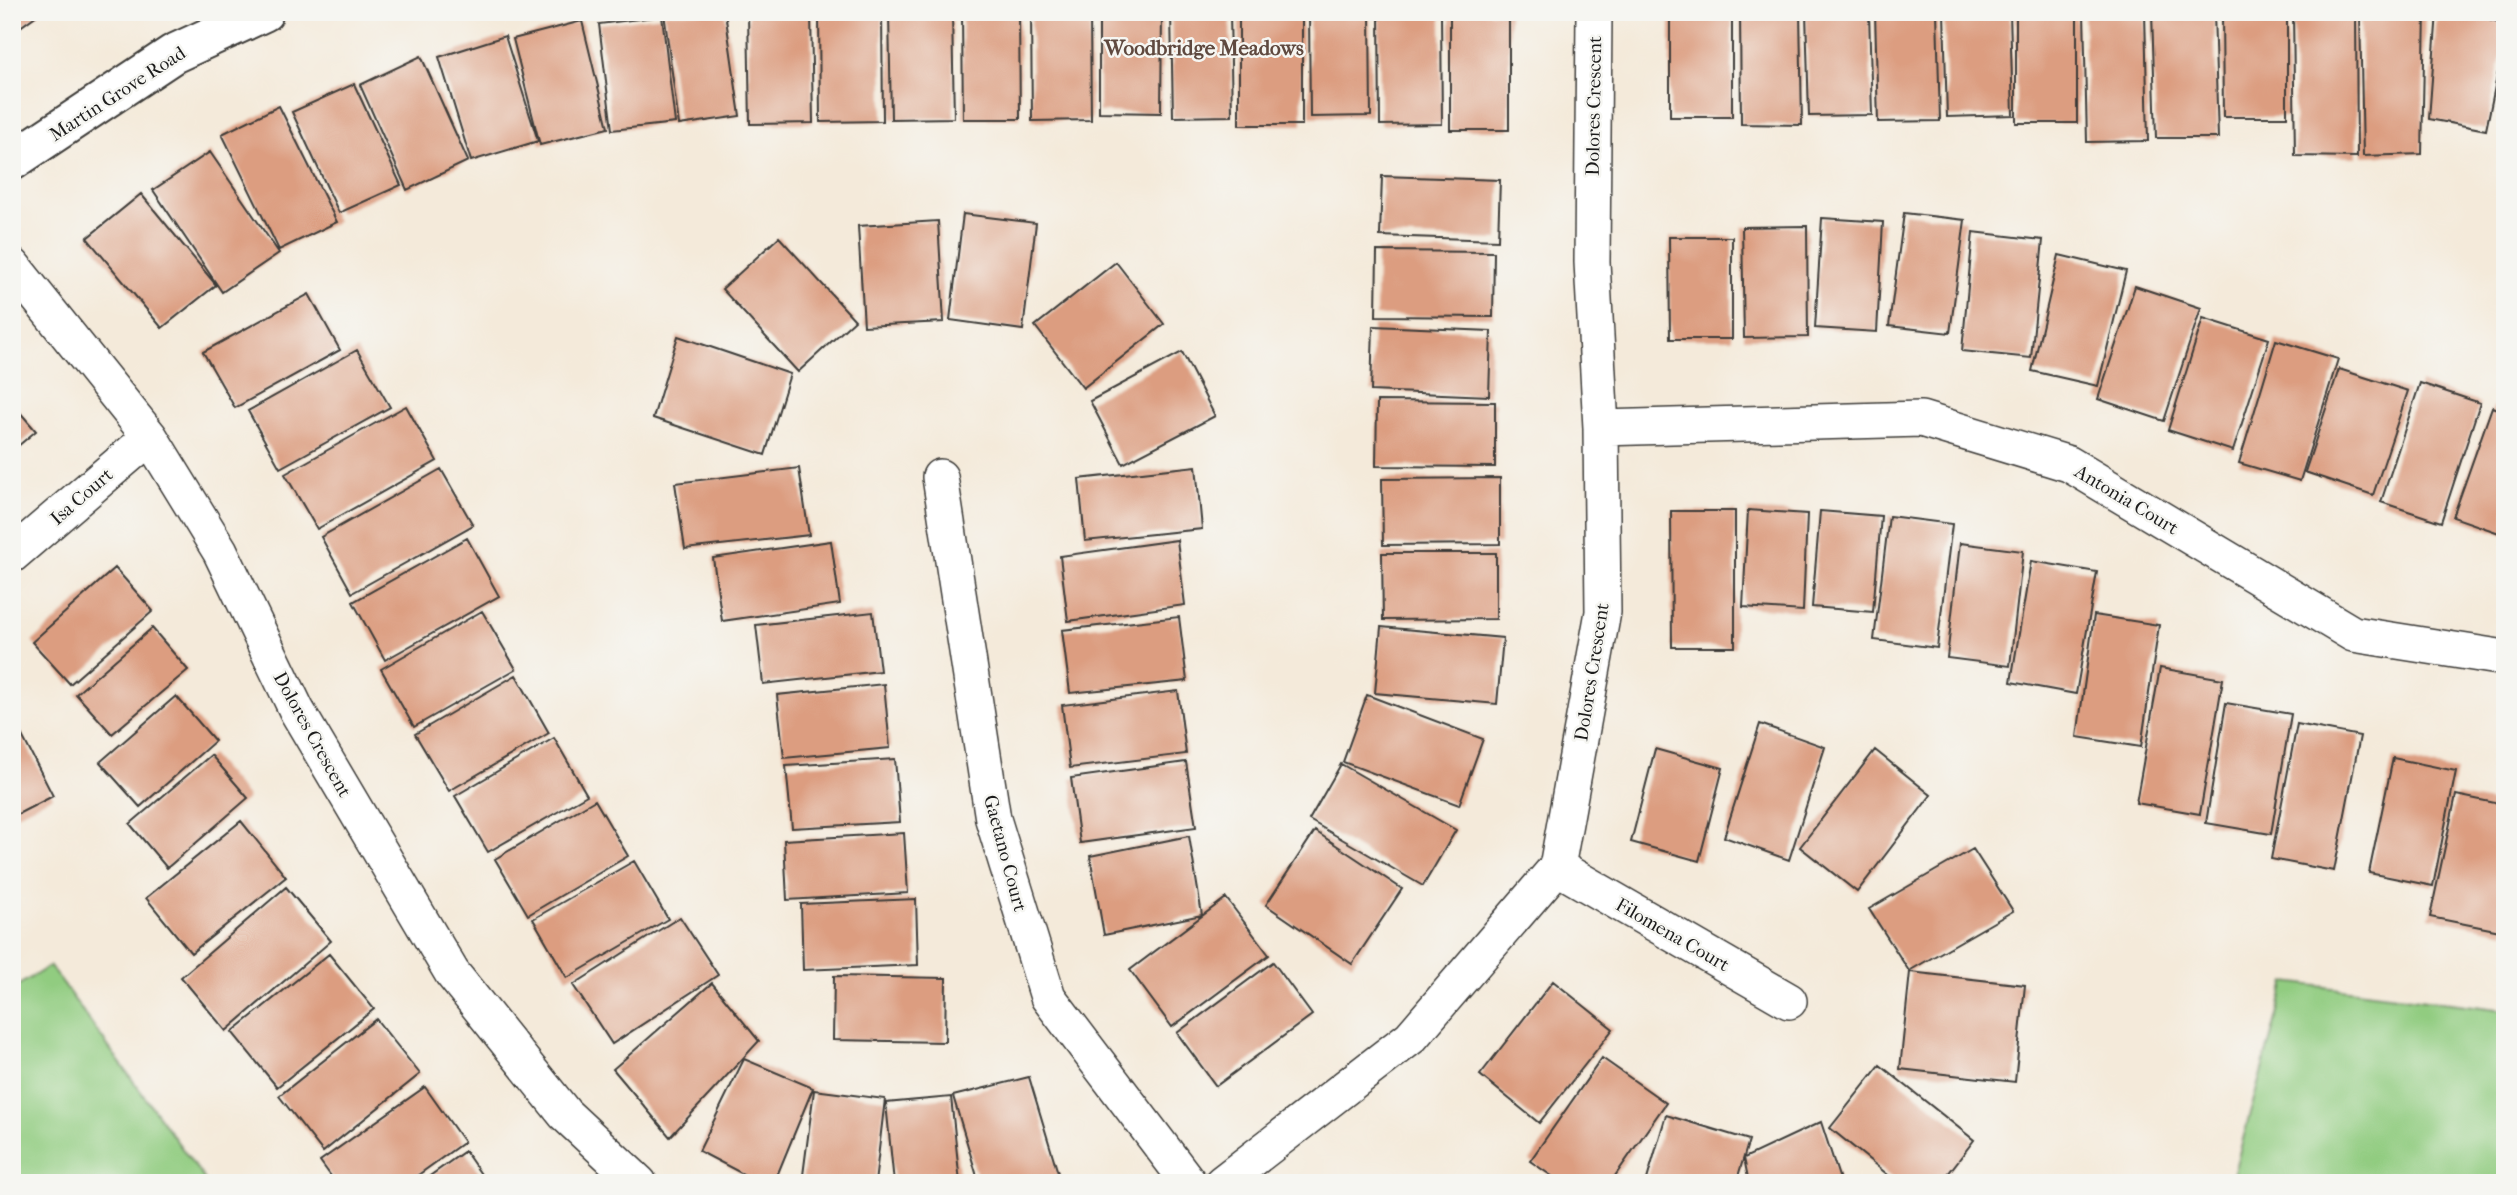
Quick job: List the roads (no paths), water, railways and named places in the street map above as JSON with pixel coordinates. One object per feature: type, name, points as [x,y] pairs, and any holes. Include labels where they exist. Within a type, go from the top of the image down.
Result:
[{"type":"street","name":"Martin Grove Road","points":[[12,162],[173,54],[264,12]]},
{"type":"street","name":"Dolores Crescent","points":[[1557,867],[1603,612],[1601,428],[1591,262],[1594,12]]},
{"type":"street","name":"Dolores Crescent","points":[[12,265],[150,437],[220,551],[297,712],[452,973],[565,1114],[639,1183]]},
{"type":"street","name":"Antonia Court","points":[[1601,428],[1921,419],[2069,464],[2353,634],[2505,658]]},
{"type":"street","name":"Isa Court","points":[[12,555],[150,437]]},
{"type":"street","name":"Gaetano Court","points":[[940,477],[993,819],[1048,997],[1189,1183]]},
{"type":"street","name":"Filomena Court","points":[[1557,867],[1789,1002]]},
{"type":"street","points":[[1223,1183],[1410,1037],[1557,867]]},
{"type":"district","name":"Woodbridge Meadows","points":[[1204,48]]}]
